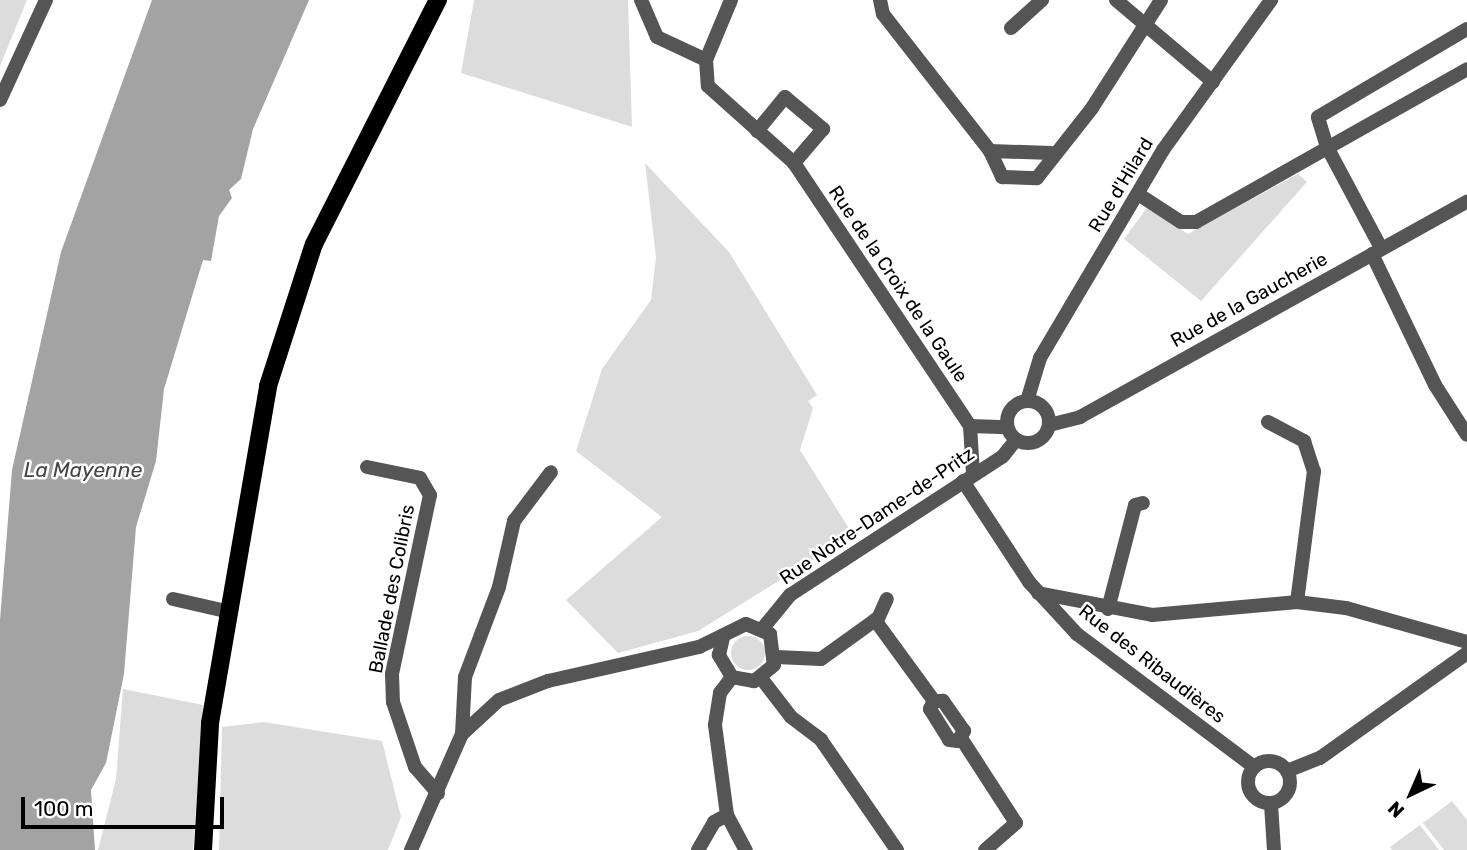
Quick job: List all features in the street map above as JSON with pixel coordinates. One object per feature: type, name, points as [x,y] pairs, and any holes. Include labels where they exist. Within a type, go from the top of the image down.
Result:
[{"type":"main road","points":[[203,850],[209,723],[268,386],[295,291],[438,0]]},
{"type":"street","points":[[0,100],[46,0]]},
{"type":"street","points":[[641,0],[657,37],[706,60],[731,0]]},
{"type":"street","points":[[880,0],[883,14],[990,151],[1002,177],[1032,182],[1051,153],[1092,108],[1161,0]]},
{"type":"street","points":[[1011,28],[1042,0]]},
{"type":"street","points":[[1116,0],[1144,27],[1213,82]]},
{"type":"street","name":"Rue d'Hilard","points":[[1027,401],[1040,358],[1138,194],[1271,0]]},
{"type":"street","points":[[1467,29],[1324,108],[1317,126],[1461,415],[1467,435]]},
{"type":"street","name":"Rue de la Croix de la Gaule","points":[[706,60],[708,86],[794,163],[970,426]]},
{"type":"street","points":[[1138,194],[1181,222],[1196,222],[1467,69]]},
{"type":"street","points":[[757,131],[785,97],[823,129],[794,163]]},
{"type":"street","points":[[990,151],[1051,153]]},
{"type":"street","name":"Rue de la Gaucherie","points":[[1049,425],[1073,420],[1467,202]]},
{"type":"street","points":[[1027,401],[1044,408],[1049,425],[1037,442],[1016,440],[1007,427],[1011,410],[1027,401]]},
{"type":"street","points":[[1268,422],[1304,441],[1314,471],[1297,602]]},
{"type":"street","points":[[968,477],[970,426],[1007,427]]},
{"type":"street","name":"Rue Notre-Dame-de-Pritz","points":[[763,628],[790,595],[968,477],[1016,440]]},
{"type":"street","name":"Ballade des Colibris","points":[[367,467],[420,478],[430,495],[392,674],[393,702],[415,767],[438,793]]},
{"type":"street","points":[[411,850],[463,734],[465,677],[499,587],[514,521],[551,472]]},
{"type":"street","name":"Rue des Ribaudières","points":[[968,477],[1038,593],[1077,634],[1254,767]]},
{"type":"street","points":[[1108,609],[1135,505],[1143,503]]},
{"type":"street","points":[[1038,593],[1108,609],[1152,615],[1297,602],[1346,608],[1467,642]]},
{"type":"street","points":[[173,599],[230,612]]},
{"type":"street","points":[[776,657],[821,659],[877,621],[887,599]]},
{"type":"street","points":[[877,621],[933,701],[930,709],[949,740],[961,738],[1016,823],[985,850]]},
{"type":"street","points":[[463,734],[518,690],[699,647],[746,624],[763,628],[776,657]]},
{"type":"street","points":[[719,655],[723,637]]},
{"type":"street","points":[[699,647],[719,655],[732,677]]},
{"type":"street","points":[[1287,771],[1320,758],[1467,653]]},
{"type":"street","points":[[761,678],[776,657]]},
{"type":"street","points":[[732,677],[761,678]]},
{"type":"street","points":[[732,677],[720,693],[715,724],[727,814],[746,850]]},
{"type":"street","points":[[761,678],[791,717],[821,740],[897,850]]},
{"type":"street","points":[[1271,804],[1250,792],[1254,767],[1271,761],[1287,771]]},
{"type":"street","points":[[1271,804],[1289,789],[1287,771]]},
{"type":"street","points":[[1271,804],[1274,850]]},
{"type":"street","points":[[698,850],[715,822],[727,814]]},
{"type":"shaded area","points":[[0,0],[27,0],[0,66]]},
{"type":"shaded area","points":[[474,0],[628,0],[632,127],[461,73]]},
{"type":"shaded area","points":[[645,163],[729,252],[817,395],[808,401],[813,408],[800,450],[853,535],[698,631],[618,653],[566,600],[662,517],[576,451],[602,369],[651,300],[656,257]]},
{"type":"shaded area","points":[[1298,174],[1307,182],[1201,301],[1124,239],[1147,208],[1188,234]]},
{"type":"shaded area","points":[[748,636],[760,641],[765,653],[760,665],[748,670],[736,665],[731,653],[736,641]]},
{"type":"shaded area","points":[[123,689],[203,705],[193,850],[98,850],[116,779]]},
{"type":"shaded area","points":[[264,722],[382,741],[401,817],[388,850],[219,850],[222,727]]},
{"type":"shaded area","points":[[1452,801],[1467,820],[1467,850],[1444,850],[1423,823]]},
{"type":"shaded area","points":[[1420,825],[1439,850],[1392,850],[1390,847]]},
{"type":"water","name":"La Mayenne","points":[[152,0],[309,0],[253,129],[241,179],[229,190],[232,198],[219,216],[211,261],[203,260],[164,389],[156,461],[136,527],[124,674],[106,763],[91,790],[95,850],[0,850],[0,620],[12,470],[61,252]]}]
